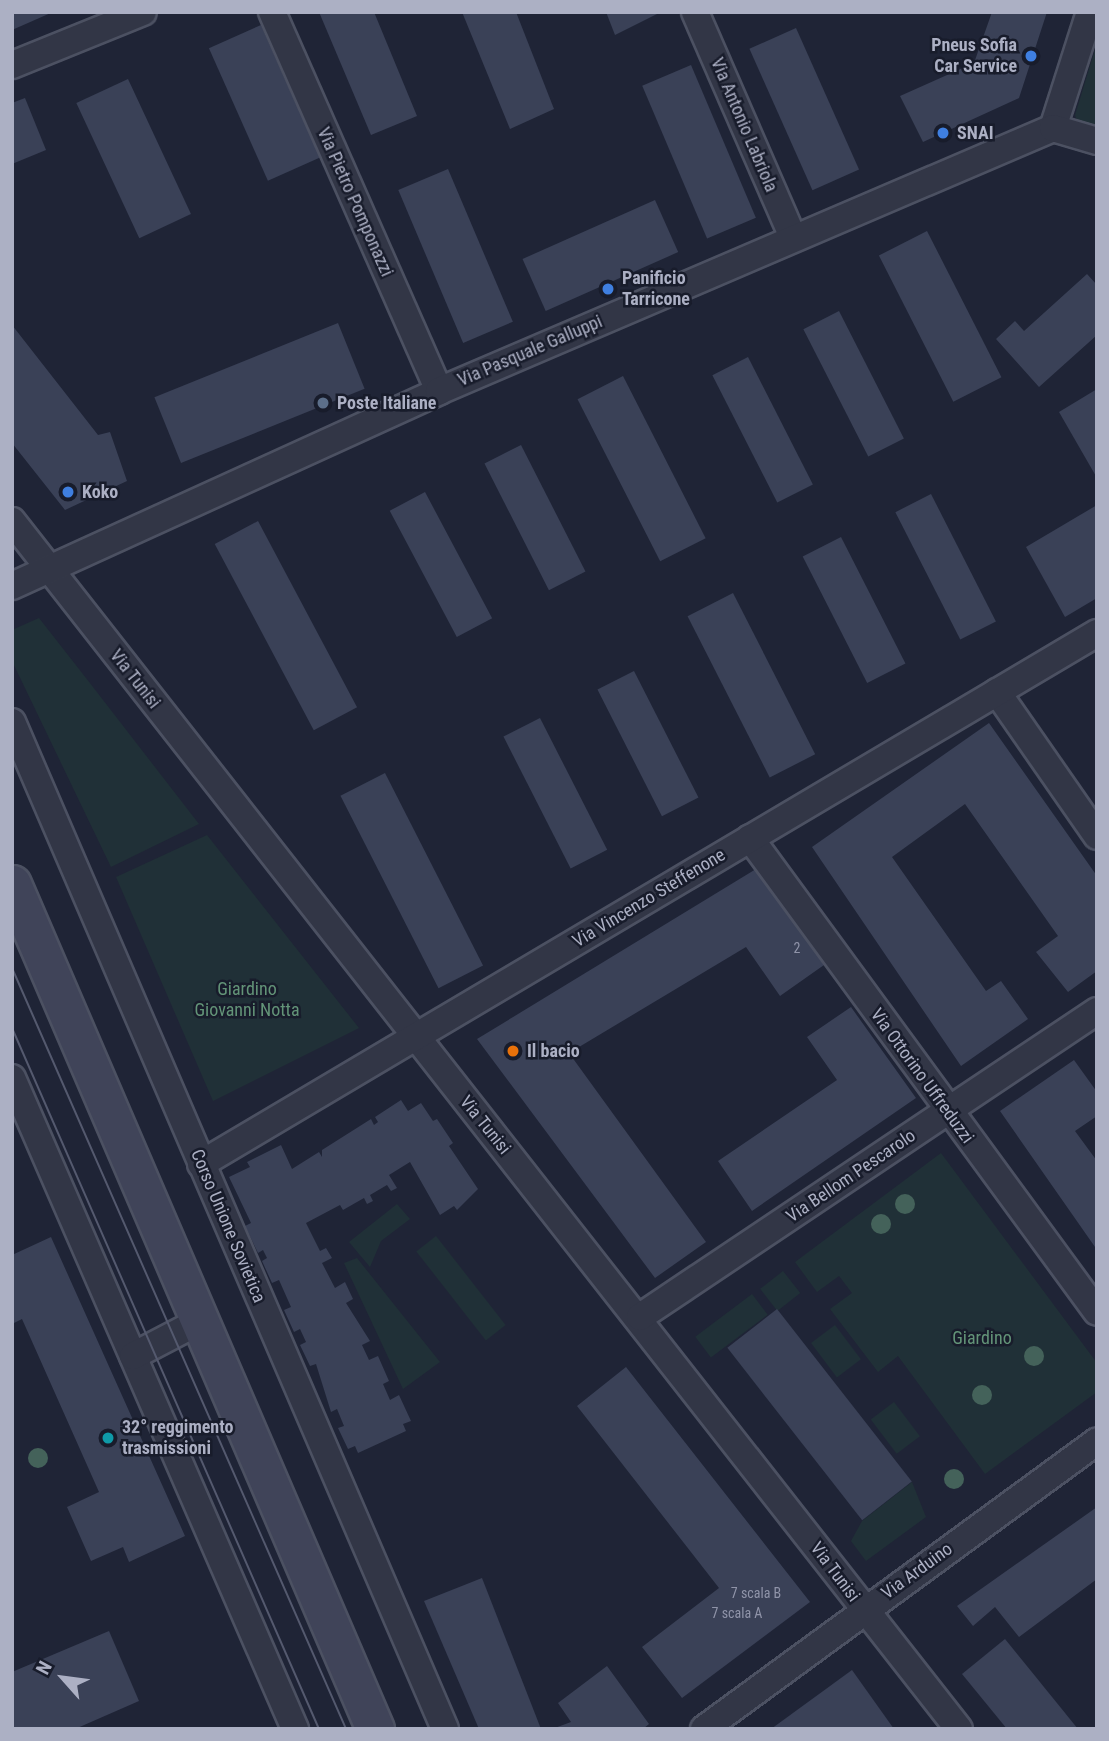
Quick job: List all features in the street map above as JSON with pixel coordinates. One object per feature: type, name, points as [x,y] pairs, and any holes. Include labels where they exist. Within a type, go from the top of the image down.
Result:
[{"type":"main road","points":[[12,884],[375,1729]]},
{"type":"street","points":[[12,65],[143,12]]},
{"type":"street","name":"Via Pietro Pomponazzi","points":[[272,12],[439,391]]},
{"type":"street","name":"Via Antonio Labriola","points":[[695,12],[793,237]]},
{"type":"street","points":[[1090,12],[1053,128],[1097,141]]},
{"type":"street","name":"Via Pasquale Galluppi","points":[[12,586],[439,391],[793,237],[1053,128]]},
{"type":"street","name":"Via Tunisi","points":[[12,521],[414,1037],[640,1317],[864,1610],[959,1729]]},
{"type":"street","name":"Via Vincenzo Steffenone","points":[[201,1164],[1097,633]]},
{"type":"street","points":[[997,692],[1097,836]]},
{"type":"street","name":"Corso Unione Sovietica","points":[[12,722],[445,1729]]},
{"type":"street","name":"Via Ottorino Uffreduzzi","points":[[750,838],[1097,1312]]},
{"type":"street","name":"Via Bellom Pescarolo","points":[[640,1317],[1097,1011]]},
{"type":"street","points":[[12,1078],[295,1729]]},
{"type":"street","points":[[133,1356],[200,1321]]},
{"type":"street","name":"Via Arduino","points":[[704,1729],[1097,1441]]},
{"type":"green space","points":[[1097,43],[1097,130],[1078,124],[1075,115]]},
{"type":"green space","points":[[39,618],[199,824],[111,867],[12,661],[12,630]]},
{"type":"green space","name":"Giardino Giovanni Notta","points":[[207,835],[359,1028],[213,1101],[116,877]]},
{"type":"green space","name":"Giardino","points":[[941,1153],[1097,1363],[1097,1392],[985,1474],[898,1356],[878,1372],[830,1309],[852,1293],[839,1276],[817,1292],[795,1262]]},
{"type":"green space","points":[[397,1204],[410,1219],[381,1241],[370,1267],[349,1242]]},
{"type":"green space","points":[[436,1236],[506,1325],[486,1340],[416,1251]]},
{"type":"green space","points":[[357,1258],[440,1362],[403,1389],[344,1263]]},
{"type":"green space","points":[[783,1271],[800,1293],[777,1311],[760,1289]]},
{"type":"green space","points":[[752,1294],[768,1315],[711,1357],[695,1337]]},
{"type":"green space","points":[[835,1325],[861,1359],[837,1377],[811,1343]]},
{"type":"green space","points":[[894,1402],[920,1436],[897,1454],[871,1419]]},
{"type":"green space","points":[[912,1482],[926,1517],[866,1561],[851,1541],[862,1521]]},
{"type":"building","points":[[12,12],[53,12],[12,30]]},
{"type":"building","points":[[319,12],[374,12],[417,116],[371,135]]},
{"type":"building","points":[[462,12],[516,12],[554,109],[510,129]]},
{"type":"building","points":[[606,12],[661,12],[615,35]]},
{"type":"building","points":[[992,12],[1047,12],[1019,98],[923,142],[900,96],[974,63]]},
{"type":"building","points":[[261,25],[320,157],[268,181],[209,48]]},
{"type":"building","points":[[796,28],[859,170],[812,190],[749,49]]},
{"type":"building","points":[[691,65],[756,218],[707,239],[642,86]]},
{"type":"building","points":[[128,79],[191,214],[139,238],[76,103]]},
{"type":"building","points":[[25,98],[46,150],[12,164],[12,103]]},
{"type":"building","points":[[448,169],[513,322],[463,343],[398,190]]},
{"type":"building","points":[[655,200],[678,252],[546,311],[523,259]]},
{"type":"building","points":[[927,231],[1001,377],[953,402],[879,256]]},
{"type":"building","points":[[1087,274],[1097,285],[1097,335],[1039,387],[996,339],[1015,321],[1024,331]]},
{"type":"building","points":[[839,311],[904,438],[868,457],[803,329]]},
{"type":"building","points":[[338,323],[365,389],[181,463],[154,397]]},
{"type":"building","points":[[12,325],[98,435],[110,432],[127,481],[65,510],[12,443]]},
{"type":"building","points":[[748,357],[813,484],[777,503],[712,375]]},
{"type":"building","points":[[623,376],[706,538],[660,561],[578,399]]},
{"type":"building","points":[[1097,389],[1097,478],[1059,412]]},
{"type":"building","points":[[521,445],[585,572],[549,590],[484,464]]},
{"type":"building","points":[[425,492],[492,618],[457,637],[390,511]]},
{"type":"building","points":[[931,494],[996,621],[960,640],[895,512]]},
{"type":"building","points":[[1097,505],[1097,598],[1065,617],[1026,547]]},
{"type":"building","points":[[258,521],[357,707],[314,730],[215,544]]},
{"type":"building","points":[[841,537],[905,664],[867,683],[803,557]]},
{"type":"building","points":[[733,593],[815,754],[770,777],[688,616]]},
{"type":"building","points":[[634,671],[698,798],[662,816],[597,690]]},
{"type":"building","points":[[540,718],[607,850],[571,868],[503,737]]},
{"type":"building","points":[[989,723],[1097,876],[1097,971],[1068,992],[1036,952],[1058,936],[965,804],[892,857],[986,991],[1001,981],[1028,1019],[961,1066],[812,847]]},
{"type":"building","points":[[385,773],[483,965],[439,988],[340,796]]},
{"type":"building","points":[[756,869],[824,965],[780,996],[746,947],[569,1053],[706,1242],[655,1278],[477,1039]]},
{"type":"building","points":[[851,1007],[916,1098],[752,1211],[718,1161],[837,1080],[807,1037]]},
{"type":"building","points":[[1074,1060],[1097,1092],[1097,1116],[1075,1131],[1097,1161],[1095,1247],[1000,1111]]},
{"type":"building","points":[[401,1100],[408,1111],[421,1103],[433,1121],[437,1119],[453,1143],[449,1146],[478,1189],[457,1210],[454,1206],[440,1215],[410,1162],[389,1175],[397,1188],[391,1191],[387,1185],[370,1195],[373,1201],[367,1204],[364,1198],[343,1210],[340,1205],[306,1223],[320,1251],[326,1248],[332,1258],[322,1263],[335,1288],[345,1282],[353,1299],[346,1303],[370,1341],[362,1345],[369,1360],[378,1356],[389,1381],[383,1384],[390,1400],[399,1395],[411,1421],[403,1424],[406,1431],[358,1453],[355,1446],[348,1449],[338,1428],[344,1426],[337,1409],[331,1412],[316,1364],[310,1366],[300,1345],[306,1342],[300,1329],[294,1332],[284,1310],[291,1307],[279,1280],[272,1283],[262,1261],[267,1258],[263,1250],[258,1253],[245,1226],[251,1223],[229,1177],[250,1167],[247,1162],[281,1145],[292,1169],[319,1152],[322,1157],[322,1150],[371,1119],[374,1125],[378,1122],[375,1117]]},
{"type":"building","name":"32° reggimento trasmissioni","points":[[51,1237],[185,1536],[129,1562],[123,1547],[91,1561],[67,1507],[99,1492],[22,1319],[12,1324],[12,1255]]},
{"type":"building","points":[[777,1309],[912,1482],[862,1520],[727,1348]]},
{"type":"building","points":[[626,1367],[810,1602],[682,1698],[642,1647],[719,1588],[577,1406]]},
{"type":"building","points":[[1097,1507],[1097,1579],[1019,1637],[995,1607],[973,1626],[957,1606]]},
{"type":"building","points":[[482,1578],[541,1729],[479,1729],[424,1601]]},
{"type":"building","points":[[109,1631],[139,1701],[75,1729],[12,1729],[12,1672]]},
{"type":"building","points":[[1005,1639],[1078,1729],[1007,1729],[962,1674]]},
{"type":"building","points":[[607,1666],[649,1724],[643,1729],[552,1729],[571,1722],[558,1703]]},
{"type":"building","points":[[852,1670],[894,1729],[771,1729]]},
{"type":"tram line","points":[[12,968],[346,1729]]},
{"type":"tram line","points":[[12,1028],[319,1729]]},
{"type":"place","name":"Pneus Sofia Car Service","points":[[1031,56]]},
{"type":"place","name":"SNAI","points":[[943,133]]},
{"type":"place","name":"Panificio Tarricone","points":[[608,289]]},
{"type":"place","name":"Poste Italiane","points":[[323,403]]},
{"type":"place","name":"Koko","points":[[68,492]]},
{"type":"place","name":"Il bacio","points":[[513,1051]]},
{"type":"place","name":"32° reggimento trasmissioni","points":[[108,1438]]}]
